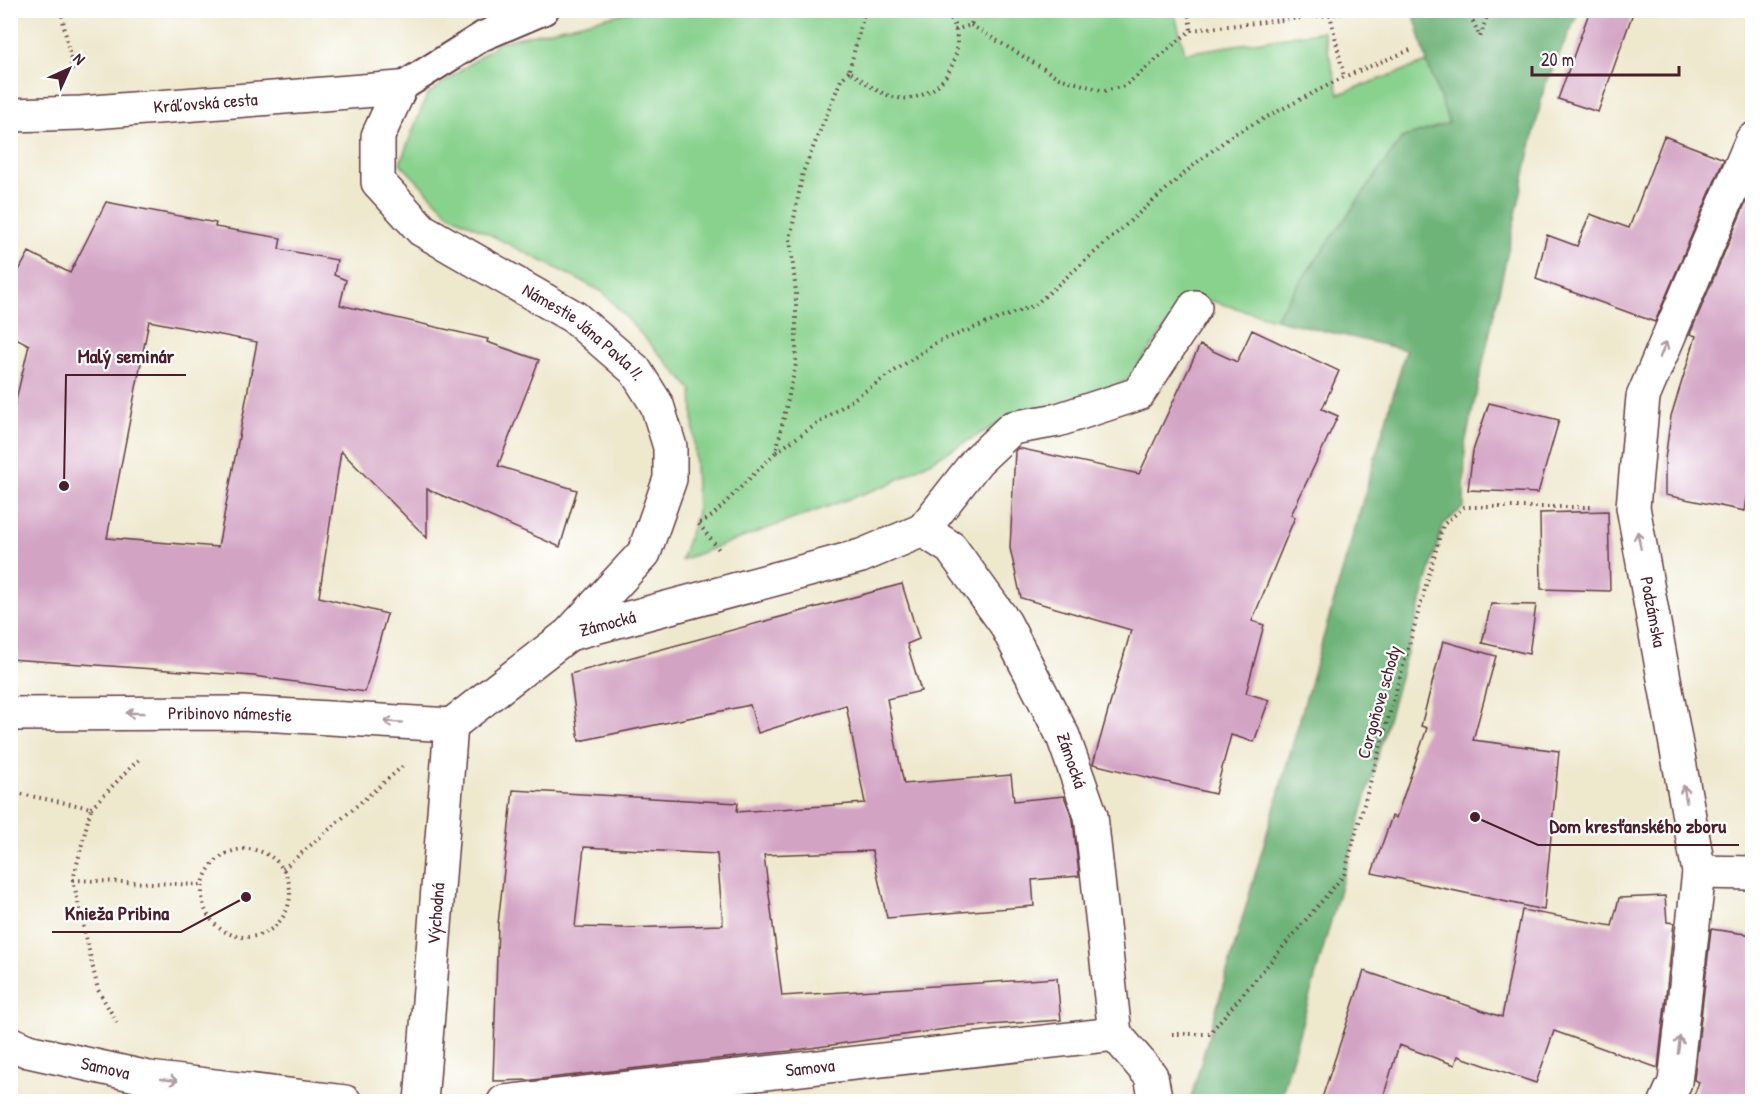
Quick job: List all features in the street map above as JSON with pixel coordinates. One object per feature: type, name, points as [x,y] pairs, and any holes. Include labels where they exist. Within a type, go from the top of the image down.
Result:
[{"type":"street","name":"Kráľovská cesta","points":[[10,116],[81,113],[400,88]]},
{"type":"street","name":"Námestie Jána Pavla II.","points":[[400,88],[378,136],[378,182],[422,230],[574,317],[635,370],[657,405],[670,447],[670,479],[644,553],[568,634],[451,725]]},
{"type":"street","name":"Podzámska","points":[[1666,1101],[1674,1082],[1699,872],[1633,507],[1643,397],[1752,140]]},
{"type":"street","name":"Zámocká","points":[[568,634],[861,556],[922,530],[977,461],[1012,428],[1058,420],[1138,394],[1195,308]]},
{"type":"street","name":"Zámocká","points":[[922,530],[951,548],[1005,623],[1063,736],[1091,816],[1115,1034]]},
{"type":"street","name":"Pribinovo námestie","points":[[10,714],[242,713],[451,725]]},
{"type":"street","name":"Východná","points":[[421,1101],[451,725]]},
{"type":"street","points":[[1699,872],[1752,873]]},
{"type":"street","points":[[1115,1034],[1151,1076],[1156,1101]]},
{"type":"street","name":"Samova","points":[[504,1101],[1115,1034]]},
{"type":"street","name":"Samova","points":[[10,1043],[28,1051],[149,1078],[345,1101]]},
{"type":"lane","points":[[400,88],[483,36],[544,10]]},
{"type":"path","points":[[61,10],[81,113]]},
{"type":"path","points":[[776,452],[796,364],[796,292],[790,239],[802,172],[841,80],[849,71],[865,10]]},
{"type":"path","points":[[849,71],[882,94],[899,98],[916,97],[933,90],[946,79],[956,55],[955,30],[945,10]]},
{"type":"path","points":[[971,25],[975,10]]},
{"type":"path","points":[[1188,10],[1191,30]]},
{"type":"path","points":[[955,30],[971,25],[1059,78],[1104,91],[1125,87],[1191,30],[1346,13],[1345,10]]},
{"type":"path","points":[[1468,10],[1480,37],[1489,10]]},
{"type":"path","points":[[1330,14],[1344,76]]},
{"type":"path","points":[[644,553],[712,516],[776,452],[937,342],[1035,305],[1121,232],[1195,164],[1234,134],[1344,76],[1410,50]]},
{"type":"path","name":"Corgoňove schody","points":[[1209,1034],[1344,875],[1443,525],[1464,507],[1633,507]]},
{"type":"path","points":[[283,869],[451,725]]},
{"type":"path","points":[[10,792],[91,808],[73,880],[98,990],[149,1078]]},
{"type":"path","points":[[260,850],[273,858],[283,869],[289,882],[291,896],[287,910],[274,928],[254,938],[240,938],[214,925],[201,899],[201,885],[207,870],[229,851],[260,850]]},
{"type":"path","points":[[73,880],[201,885]]},
{"type":"green space","points":[[638,10],[1174,11],[1185,53],[1323,31],[1339,94],[1427,62],[1449,123],[1402,139],[1274,319],[1190,295],[1125,382],[1003,421],[890,484],[681,560],[697,513],[692,390],[603,292],[449,214],[400,163],[427,95],[500,42]]},
{"type":"green space","points":[[1413,11],[1579,11],[1544,88],[1465,444],[1464,507],[1443,525],[1280,1101],[1190,1101],[1406,350],[1274,319],[1402,138],[1449,123],[1427,62]]},
{"type":"building","points":[[1590,10],[1634,10],[1598,112],[1558,99]]},
{"type":"building","points":[[1664,136],[1724,159],[1655,322],[1536,279],[1547,235],[1577,246],[1590,214],[1629,228]]},
{"type":"building","points":[[1752,187],[1752,466],[1745,511],[1665,495],[1665,459],[1671,416],[1696,336],[1690,334]]},
{"type":"building","points":[[106,202],[216,223],[215,227],[281,238],[279,249],[337,260],[334,275],[346,280],[340,305],[488,339],[487,342],[539,360],[498,466],[577,490],[560,547],[427,489],[427,538],[341,451],[319,597],[387,614],[365,692],[254,676],[10,659],[10,425],[29,345],[10,335],[10,287],[29,252],[70,273]],"holes":[[[149,321],[257,342],[218,547],[107,538]]]},
{"type":"building","points":[[1252,330],[1339,371],[1322,409],[1338,416],[1291,515],[1295,517],[1252,621],[1264,625],[1246,693],[1269,700],[1254,742],[1231,735],[1215,794],[1093,764],[1131,630],[1021,598],[1010,548],[1015,451],[1018,448],[1139,474],[1200,345],[1237,362]]},
{"type":"building","points":[[1489,403],[1559,420],[1538,493],[1468,490],[1473,451]]},
{"type":"building","points":[[1608,511],[1610,591],[1541,589],[1540,513]]},
{"type":"building","points":[[902,584],[919,639],[907,644],[921,691],[887,699],[904,784],[1011,775],[1014,801],[1064,796],[1073,820],[1079,876],[1032,880],[1034,906],[887,918],[872,851],[764,855],[782,996],[1057,978],[1061,1020],[960,1027],[789,1051],[532,1080],[493,1081],[498,924],[513,790],[738,803],[737,812],[865,803],[846,705],[758,733],[750,705],[579,741],[570,674]],"holes":[[[584,847],[717,854],[723,925],[575,927]]]},
{"type":"building","points":[[1491,604],[1536,605],[1529,654],[1482,643]]},
{"type":"building","points":[[1443,641],[1496,656],[1473,740],[1559,751],[1544,910],[1372,873],[1392,816],[1396,818],[1427,728],[1421,726]]},
{"type":"building","points":[[1665,896],[1667,922],[1674,923],[1658,1068],[1554,1031],[1536,1083],[1458,1056],[1455,1065],[1399,1045],[1382,1101],[1321,1101],[1364,971],[1502,1017],[1522,910],[1612,926],[1619,898]]},
{"type":"building","points":[[1711,929],[1752,935],[1752,1101],[1692,1101],[1699,1082],[1694,1080]]},
{"type":"place","name":"Malý seminár","points":[[64,486]]},
{"type":"place","name":"Dom kresťanského zboru","points":[[1475,817]]},
{"type":"place","name":"Knieža Pribina","points":[[246,897]]}]
